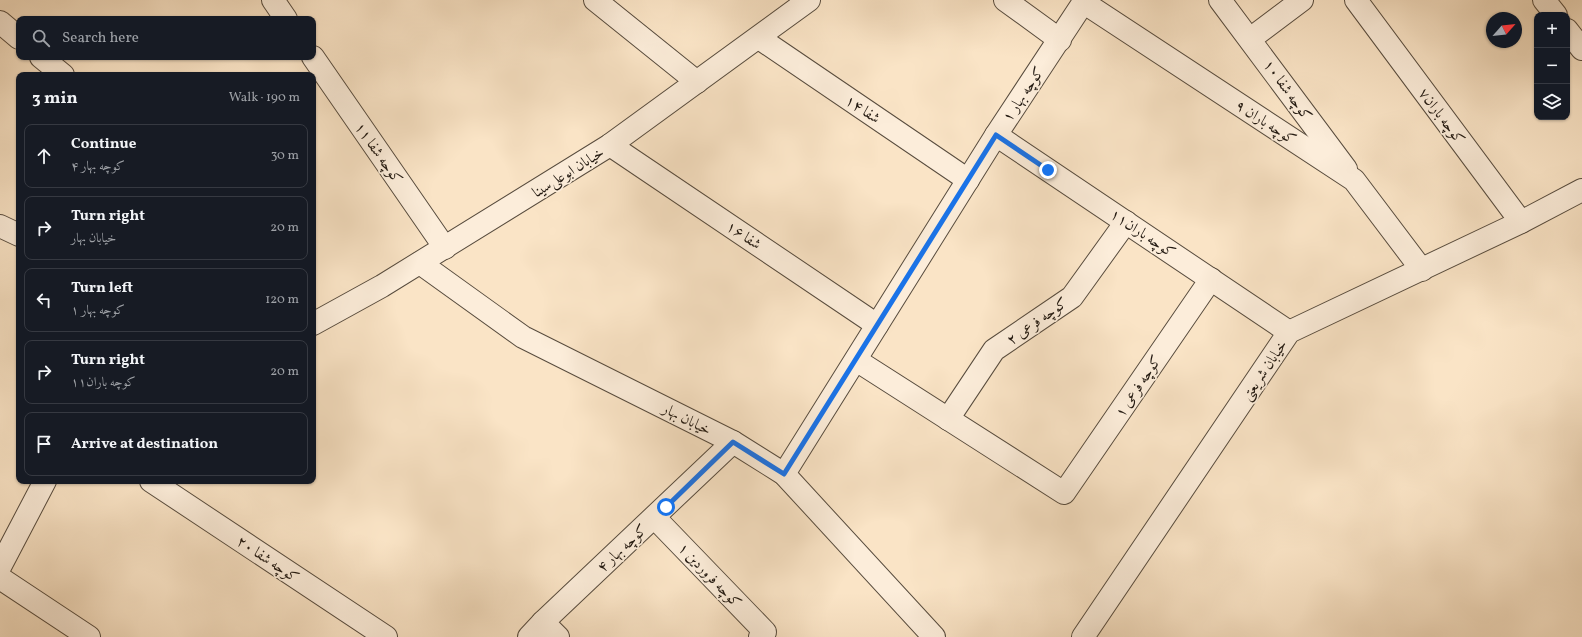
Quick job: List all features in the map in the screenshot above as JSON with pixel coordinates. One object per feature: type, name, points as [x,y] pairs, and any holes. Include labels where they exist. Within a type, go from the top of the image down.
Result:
[{"type":"street","points":[[273,0],[284,16]]},
{"type":"street","points":[[595,0],[697,82]]},
{"type":"street","name":"خیابان ابوعلی‌سینا","points":[[316,322],[382,286],[445,248],[610,145],[810,0]]},
{"type":"street","points":[[1005,0],[1060,40]]},
{"type":"street","name":"کوچه شفا ۱۰","points":[[1220,0],[1354,180]]},
{"type":"street","points":[[1250,39],[1302,0]]},
{"type":"street","points":[[1544,0],[1554,12]]},
{"type":"street","name":"کوچه بهار ۱","points":[[784,474],[996,135],[1060,40],[1084,1]]},
{"type":"street","name":"کوچه باران ۹","points":[[1084,1],[1354,180],[1422,270]]},
{"type":"street","name":"کوچه باران۷","points":[[1365,3],[1521,222]]},
{"type":"street","points":[[0,22],[16,35]]},
{"type":"street","points":[[1570,34],[1582,49]]},
{"type":"street","name":"شفا ۱۴","points":[[758,38],[968,180]]},
{"type":"street","points":[[46,60],[60,72]]},
{"type":"street","name":"کوچه شفا ۱۱","points":[[315,60],[445,248]]},
{"type":"street","name":"کوچه باران۱۱","points":[[996,135],[1290,332]]},
{"type":"street","name":"شفا ۱۶","points":[[610,145],[877,325]]},
{"type":"street","name":"خیابان شریعتی","points":[[1084,637],[1290,332],[1521,222],[1582,190]]},
{"type":"street","name":"کوچه فرعی ۲","points":[[948,419],[994,350],[1072,297],[1126,222]]},
{"type":"street","points":[[0,226],[16,234]]},
{"type":"street","name":"خیابان بهار","points":[[420,263],[523,337],[733,442],[784,474],[933,636]]},
{"type":"street","name":"کوچه فرعی ۱","points":[[948,419],[1064,494],[1211,279]]},
{"type":"street","points":[[856,360],[948,419]]},
{"type":"street","name":"کوچه بهار ۴","points":[[536,629],[655,518],[733,442]]},
{"type":"street","points":[[3,552],[42,484]]},
{"type":"street","name":"کوچه شفا ۲۰","points":[[155,484],[386,637]]},
{"type":"street","name":"کوچه فروردین ۱","points":[[655,518],[763,635]]},
{"type":"street","points":[[0,578],[89,637]]},
{"type":"street","points":[[536,629],[558,637]]},
{"type":"route","points":[[666,507],[733,442],[784,474],[996,135],[1048,170]]}]
